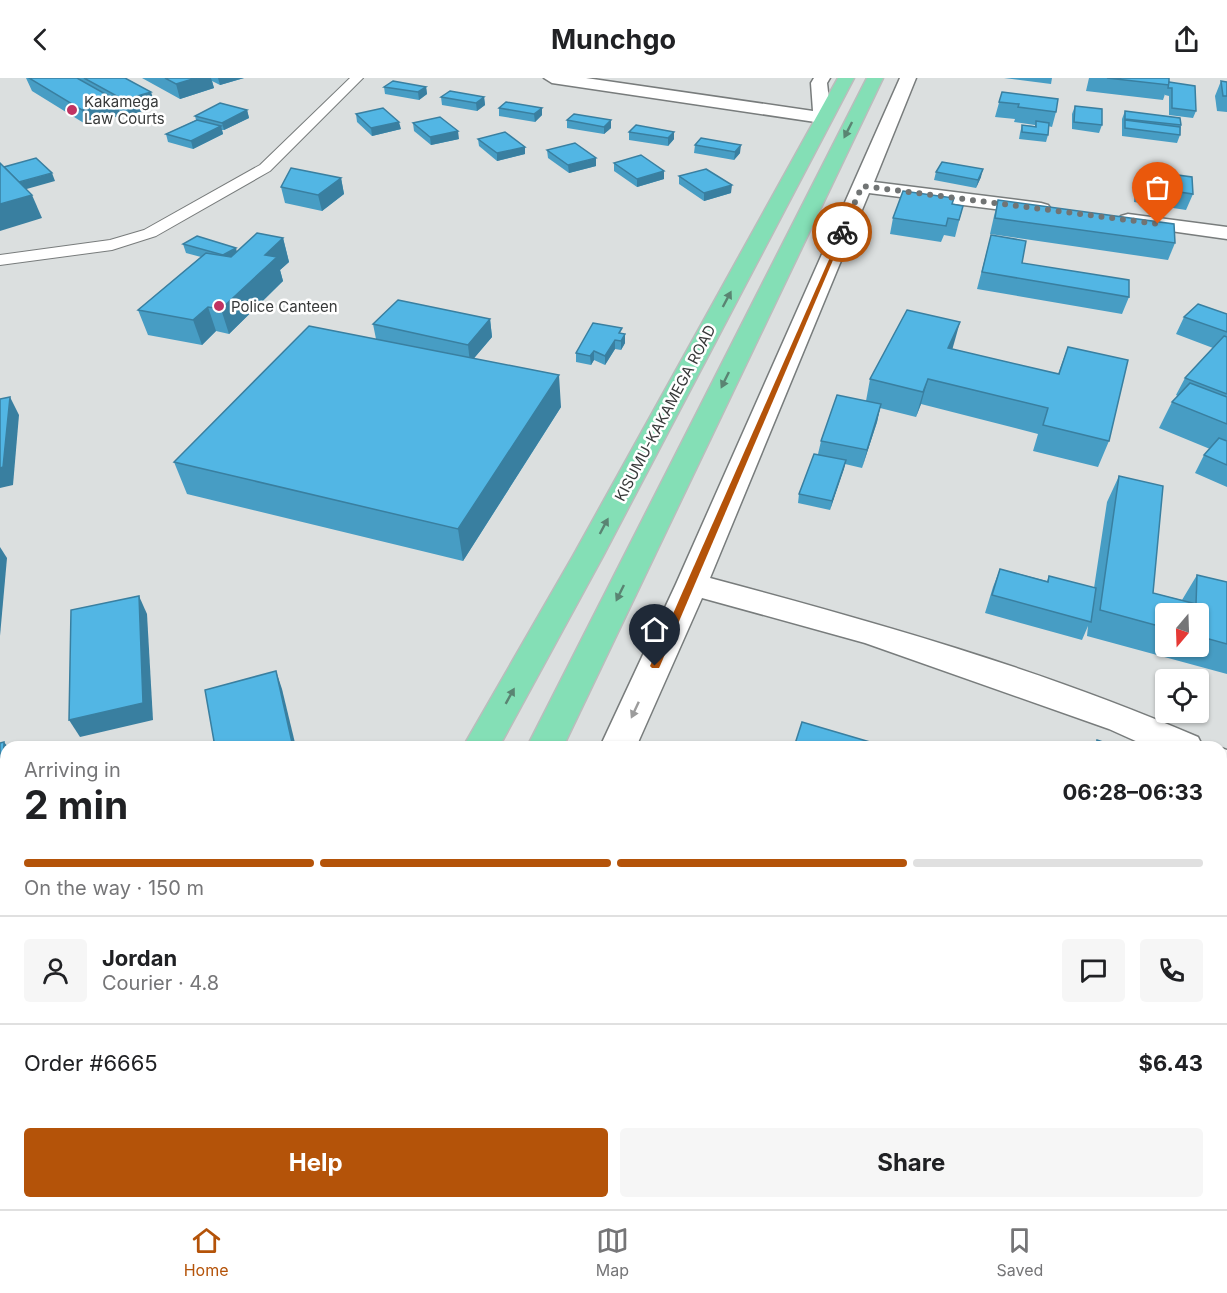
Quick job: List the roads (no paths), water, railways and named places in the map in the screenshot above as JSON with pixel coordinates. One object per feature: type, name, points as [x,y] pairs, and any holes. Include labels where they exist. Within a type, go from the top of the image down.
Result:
[{"type":"highway","name":"KISUMU-KAKAMEGA ROAD","points":[[484,741],[588,556],[822,118],[846,78]]},
{"type":"highway","name":"KISUMU-KAKAMEGA ROAD","points":[[548,741],[833,159],[875,78]]},
{"type":"street","points":[[552,78],[822,118],[819,83],[822,78]]},
{"type":"street","points":[[621,741],[692,585],[908,78]]},
{"type":"street","points":[[862,186],[1062,212]]},
{"type":"street","points":[[1109,218],[1227,233]]},
{"type":"street","points":[[692,585],[872,633],[1121,719],[1171,741]]},
{"type":"lane","points":[[0,260],[112,245],[150,233],[265,168],[357,78]]},
{"type":"place","name":"Kakamega Law Courts","points":[[72,110]]},
{"type":"place","name":"Police Canteen","points":[[219,306]]}]
